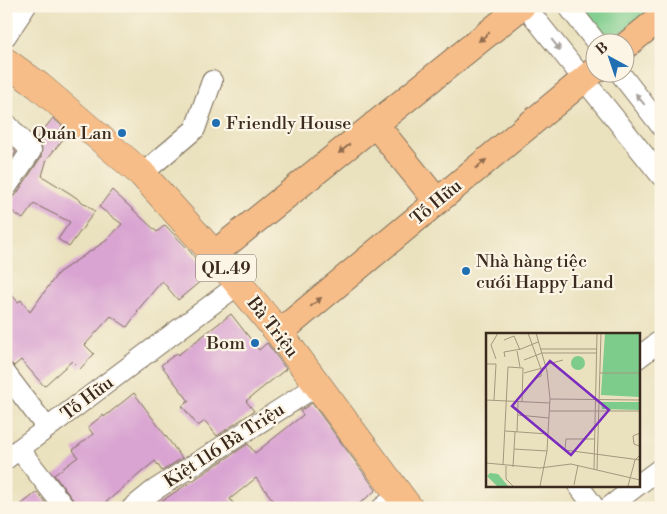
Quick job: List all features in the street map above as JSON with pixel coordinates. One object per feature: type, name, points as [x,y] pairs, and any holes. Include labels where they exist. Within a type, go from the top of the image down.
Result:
[{"type":"highway","name":"Bà Triệu","points":[[8,68],[39,86],[142,174],[214,254],[279,333],[318,386],[397,503]]},
{"type":"main road","points":[[214,254],[524,6]]},
{"type":"main road","points":[[634,39],[661,17]]},
{"type":"main road","name":"Tố Hữu","points":[[279,333],[584,79]]},
{"type":"main road","points":[[376,124],[437,201]]},
{"type":"street","points":[[6,36],[26,6]]},
{"type":"street","points":[[524,6],[584,70]]},
{"type":"street","points":[[568,6],[588,32]]},
{"type":"street","points":[[142,174],[195,129],[212,81]]},
{"type":"street","points":[[594,82],[661,176]]},
{"type":"street","points":[[627,82],[661,126]]},
{"type":"street","points":[[6,123],[31,151],[6,188]]},
{"type":"street","name":"Tố Hữu","points":[[13,454],[239,284]]},
{"type":"street","points":[[640,356],[661,340]]},
{"type":"street","points":[[6,374],[47,428]]},
{"type":"street","name":"Kiệt 116 Bà Triệu","points":[[132,508],[153,491],[318,386]]},
{"type":"street","points":[[13,454],[64,508]]},
{"type":"street","points":[[640,484],[661,468]]},
{"type":"street","points":[[579,486],[595,508]]},
{"type":"street","points":[[608,508],[637,486]]},
{"type":"green space","points":[[577,6],[655,6],[621,32],[597,32]]},
{"type":"building","points":[[53,118],[69,132],[47,159],[42,176],[95,211],[69,247],[58,239],[70,222],[34,204],[23,219],[6,207],[6,200],[16,195],[41,157],[42,148],[36,139]]},
{"type":"building","points":[[6,141],[16,152],[6,166]]},
{"type":"building","points":[[112,190],[157,232],[165,225],[189,250],[208,275],[178,300],[162,281],[137,311],[127,327],[111,316],[85,345],[94,354],[80,369],[72,361],[44,386],[21,360],[14,366],[6,358],[6,288],[18,302],[21,300],[30,312],[58,273],[107,240],[122,224],[99,207]]},
{"type":"building","points":[[231,314],[259,350],[267,343],[286,369],[246,401],[254,411],[217,436],[205,421],[198,426],[182,406],[189,401],[161,365],[177,353],[178,355]]},
{"type":"building","points":[[134,393],[182,458],[162,471],[155,461],[99,508],[77,508],[74,501],[54,475],[78,457],[73,450],[93,434],[88,427]]},
{"type":"building","points":[[312,403],[376,490],[354,508],[262,508],[273,500],[256,478],[230,499],[237,508],[151,508],[248,444],[255,453],[303,415],[300,411]]},
{"type":"building","points":[[37,492],[50,508],[17,508]]},
{"type":"place","name":"Friendly House","points":[[216,123]]},
{"type":"place","name":"Quán Lan","points":[[122,133]]},
{"type":"place","name":"Nhà hàng tiệc cưới Happy Land","points":[[466,271]]},
{"type":"place","name":"Bom","points":[[255,343]]}]
